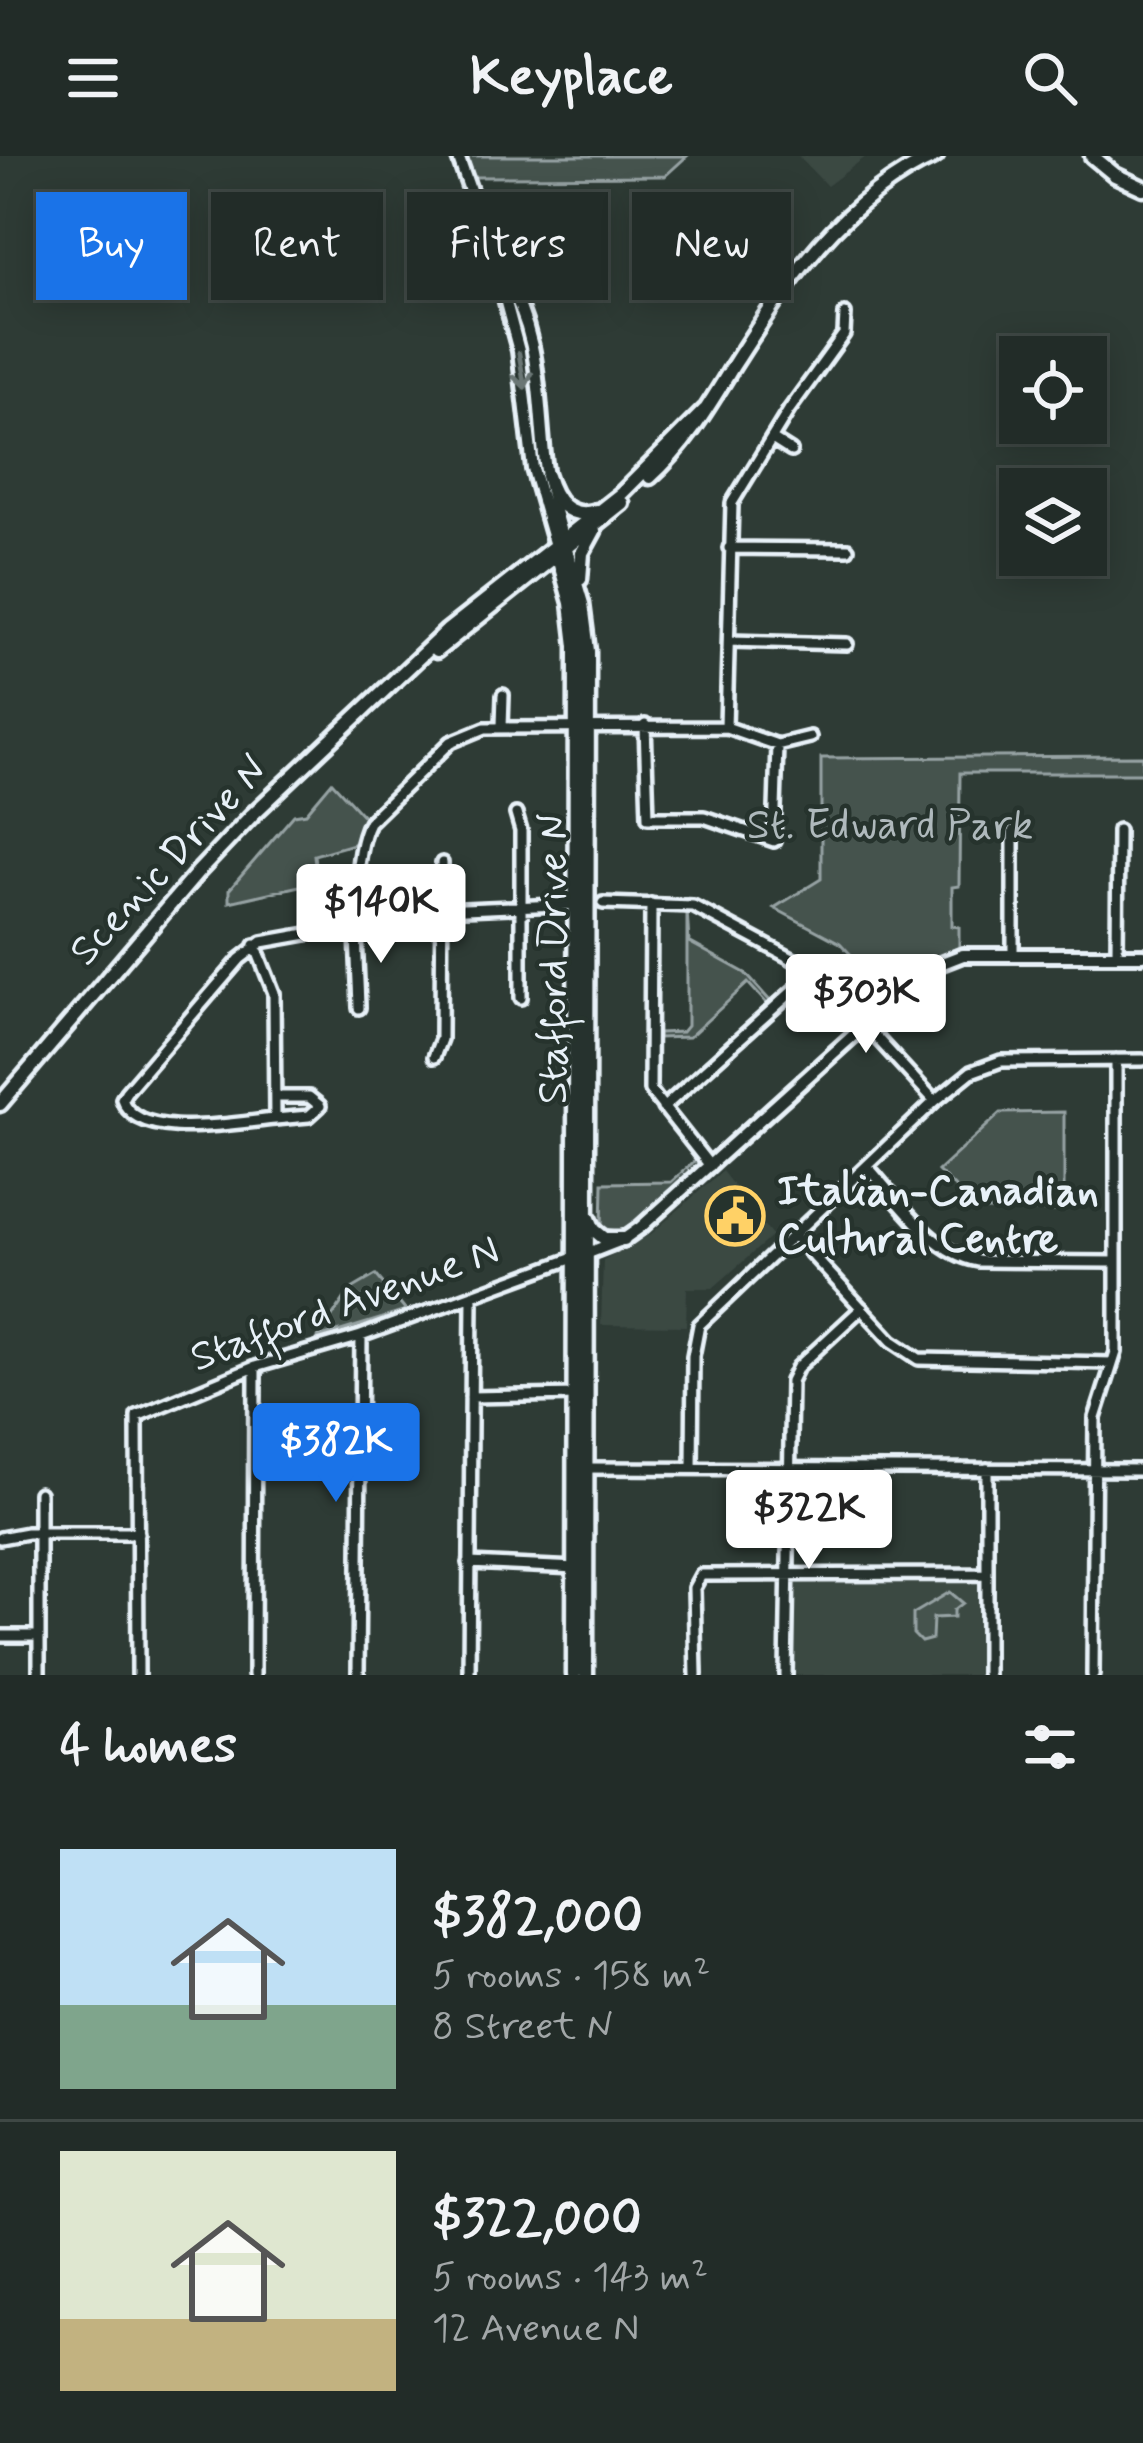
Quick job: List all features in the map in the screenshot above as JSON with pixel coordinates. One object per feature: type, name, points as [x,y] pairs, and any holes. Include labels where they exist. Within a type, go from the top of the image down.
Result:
[{"type":"main road","name":"Scenic Drive N","points":[[0,1104],[198,872],[328,740],[447,631],[674,456],[802,263],[874,193],[938,156]]},
{"type":"main road","points":[[1092,156],[1115,175],[1143,188]]},
{"type":"main road","points":[[547,476],[556,499],[566,508],[604,513]]},
{"type":"main road","points":[[576,604],[582,554],[604,513]]},
{"type":"main road","name":"Scenic Drive N","points":[[401,676],[519,586],[560,548]]},
{"type":"main road","name":"Stafford Drive N","points":[[560,548],[588,651],[580,726],[583,1395],[574,1675]]},
{"type":"main road","points":[[519,586],[533,578],[549,580],[576,604]]},
{"type":"main road","name":"Stafford Drive N","points":[[580,904],[588,1216],[582,1255]]},
{"type":"main road","points":[[588,1216],[598,1235],[624,1239]]},
{"type":"main road","name":"Stafford Drive N","points":[[579,1568],[586,1675]]},
{"type":"street","name":"Stafford Drive N","points":[[458,156],[471,192]]},
{"type":"street","name":"Stafford Drive N","points":[[505,300],[521,362],[533,469],[560,548]]},
{"type":"street","name":"Stafford Drive N","points":[[517,300],[535,348],[547,476],[560,548]]},
{"type":"street","points":[[726,728],[732,503],[844,334],[845,314]]},
{"type":"street","points":[[772,439],[791,451]]},
{"type":"street","points":[[729,548],[848,549]]},
{"type":"street","points":[[729,641],[847,644]]},
{"type":"street","points":[[502,726],[503,695]]},
{"type":"street","points":[[646,725],[648,817],[704,817],[774,841],[777,746]]},
{"type":"street","points":[[358,1008],[360,842],[369,822],[451,742],[472,730],[502,726],[726,728],[777,746],[809,737]]},
{"type":"street","points":[[516,814],[521,831],[521,998]]},
{"type":"street","points":[[1117,955],[1118,830]]},
{"type":"street","points":[[1013,831],[1013,954]]},
{"type":"street","points":[[434,1057],[441,1039],[442,862]]},
{"type":"street","points":[[603,903],[693,906],[815,971],[935,1101]]},
{"type":"street","points":[[275,1097],[309,1097],[320,1106],[309,1117],[163,1126],[128,1111],[122,1099],[255,945],[278,937],[441,910],[580,904]]},
{"type":"street","points":[[651,904],[650,1090],[710,1166]]},
{"type":"street","points":[[255,945],[274,993],[275,1119]]},
{"type":"street","points":[[582,1255],[624,1239],[927,969],[963,955],[1143,955]]},
{"type":"street","points":[[663,1108],[815,971]]},
{"type":"street","points":[[692,1468],[693,1356],[699,1325],[935,1101],[984,1065],[1016,1060],[1143,1060]]},
{"type":"street","points":[[1093,1675],[1095,1418],[1116,1338],[1116,1060]]},
{"type":"street","points":[[867,1166],[940,1245],[958,1257],[990,1262],[1114,1262]]},
{"type":"street","points":[[793,1234],[903,1350],[924,1360],[1112,1363]]},
{"type":"street","name":"Stafford Avenue N","points":[[137,1533],[137,1416],[255,1367],[362,1336],[582,1255]]},
{"type":"street","points":[[469,1675],[472,1296]]},
{"type":"street","points":[[786,1675],[794,1374],[862,1308]]},
{"type":"street","points":[[358,1675],[362,1336]]},
{"type":"street","points":[[254,1675],[255,1367]]},
{"type":"street","points":[[471,1396],[583,1395]]},
{"type":"street","points":[[581,1468],[1143,1470]]},
{"type":"street","points":[[987,1469],[987,1675]]},
{"type":"street","points":[[39,1493],[39,1675]]},
{"type":"street","points":[[0,1538],[137,1533],[138,1675]]},
{"type":"street","points":[[469,1563],[579,1568]]},
{"type":"street","points":[[696,1675],[694,1588],[698,1576],[987,1574]]},
{"type":"street","points":[[0,1636],[39,1636]]},
{"type":"shaded area","points":[[798,156],[867,156],[827,186]]},
{"type":"shaded area","points":[[722,1171],[772,1236],[713,1288],[687,1288],[686,1326],[601,1325],[603,1260],[651,1234]]},
{"type":"shaded area","points":[[786,1574],[987,1574],[987,1675],[786,1675]]},
{"type":"green space","points":[[466,156],[687,156],[665,176],[473,177]]},
{"type":"green space","name":"St. Edward Park","points":[[1143,756],[1143,773],[960,773],[959,886],[952,887],[952,926],[959,927],[959,947],[924,963],[889,995],[840,943],[774,908],[821,879],[821,758]]},
{"type":"green space","points":[[332,782],[369,822],[360,842],[314,855],[317,882],[229,902],[229,890],[294,815],[306,813]]},
{"type":"green space","points":[[687,910],[689,942],[745,973],[771,1002],[768,1005],[748,983],[689,1037],[658,1038],[658,1033],[682,1032],[687,1026]]},
{"type":"green space","points":[[1064,1112],[1064,1211],[978,1210],[938,1171],[1001,1113]]},
{"type":"green space","points":[[698,1158],[699,1168],[649,1214],[621,1232],[602,1228],[603,1183],[671,1182]]},
{"type":"green space","points":[[376,1275],[406,1311],[318,1338],[350,1290]]},
{"type":"green space","points":[[950,1592],[963,1603],[954,1610],[954,1617],[933,1618],[932,1639],[921,1642],[913,1634],[913,1614]]},
{"type":"place","name":"Italian-Canadian Cultural Centre","points":[[735,1216]]}]
